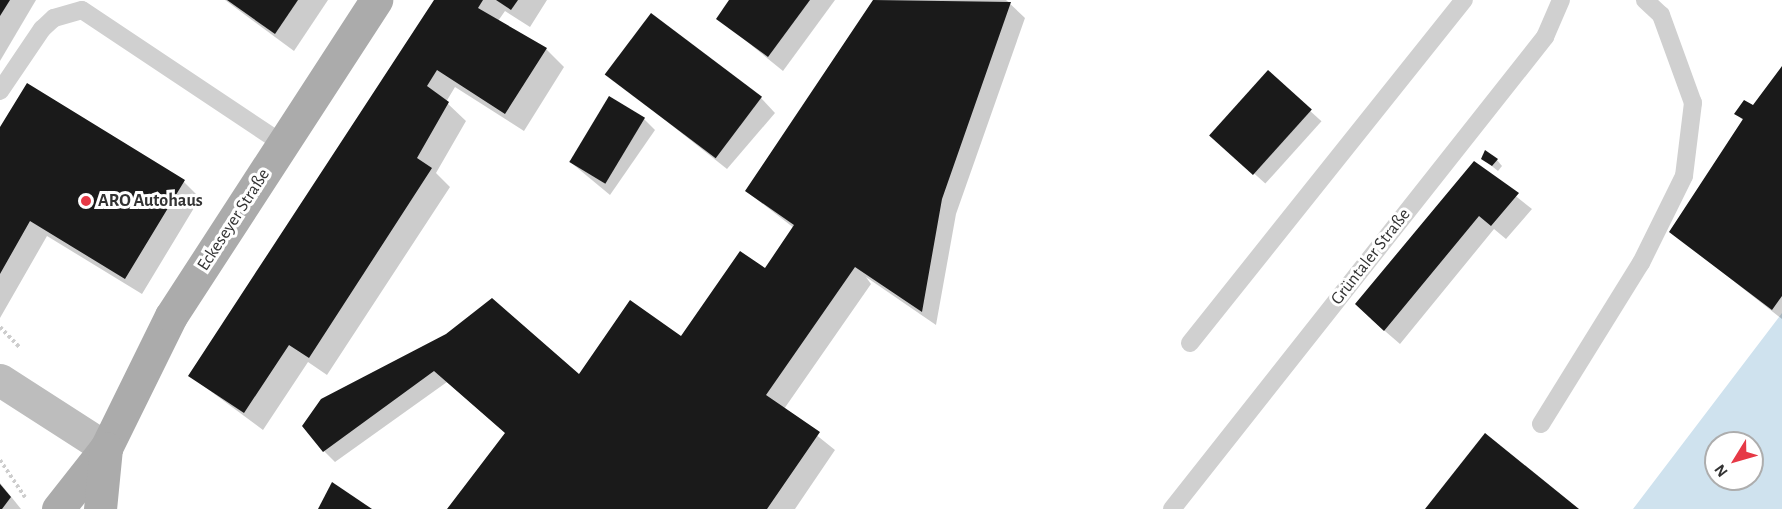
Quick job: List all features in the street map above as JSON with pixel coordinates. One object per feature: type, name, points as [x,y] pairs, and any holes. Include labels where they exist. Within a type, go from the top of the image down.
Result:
[{"type":"main road","name":"Eckeseyer Straße","points":[[106,448],[171,315],[376,0]]},
{"type":"main road","points":[[0,380],[106,448]]},
{"type":"main road","points":[[58,509],[106,448]]},
{"type":"main road","points":[[100,509],[106,448]]},
{"type":"lane","points":[[1190,343],[1464,0]]},
{"type":"lane","name":"Grüntaler Straße","points":[[1172,509],[1545,37],[1561,0]]},
{"type":"lane","points":[[1541,424],[1641,263],[1684,176],[1693,103],[1660,15],[1645,0]]},
{"type":"lane","points":[[0,91],[48,24],[82,10],[283,144]]},
{"type":"path","points":[[0,460],[27,499]]},
{"type":"water","points":[[1782,313],[1782,509],[1633,509]]},
{"type":"building","points":[[0,0],[10,0],[0,16]]},
{"type":"building","points":[[227,0],[298,0],[275,34]]},
{"type":"building","points":[[434,0],[483,0],[478,8],[547,48],[505,114],[437,70],[427,86],[449,102],[417,158],[432,168],[309,358],[289,345],[244,413],[188,376]]},
{"type":"building","points":[[496,0],[518,0],[511,10]]},
{"type":"building","points":[[729,0],[810,0],[768,57],[716,19]]},
{"type":"building","points":[[873,0],[1011,2],[942,199],[922,312],[855,267],[766,395],[820,432],[767,509],[447,509],[505,433],[434,371],[323,452],[302,426],[321,399],[446,334],[492,298],[579,374],[630,300],[681,336],[740,251],[765,268],[794,225],[745,191]]},
{"type":"building","points":[[651,13],[762,97],[716,158],[605,74]]},
{"type":"building","points":[[1782,66],[1782,296],[1772,310],[1669,232],[1743,119],[1734,114],[1744,100],[1753,105]]},
{"type":"building","points":[[1268,70],[1312,109],[1253,175],[1209,135]]},
{"type":"building","name":"ARO Autohaus","points":[[27,83],[185,180],[125,279],[30,221],[0,274],[0,127]]},
{"type":"building","points":[[609,96],[645,118],[605,184],[569,162]]},
{"type":"building","points":[[1485,150],[1498,159],[1492,166],[1481,159]]},
{"type":"building","points":[[1474,161],[1519,193],[1491,226],[1479,216],[1384,331],[1355,304]]},
{"type":"building","points":[[1485,433],[1579,509],[1425,509]]},
{"type":"building","points":[[332,482],[372,509],[318,509]]},
{"type":"building","points":[[0,484],[11,497],[2,509],[0,509]]},
{"type":"place","name":"ARO Autohaus","points":[[86,201]]}]
